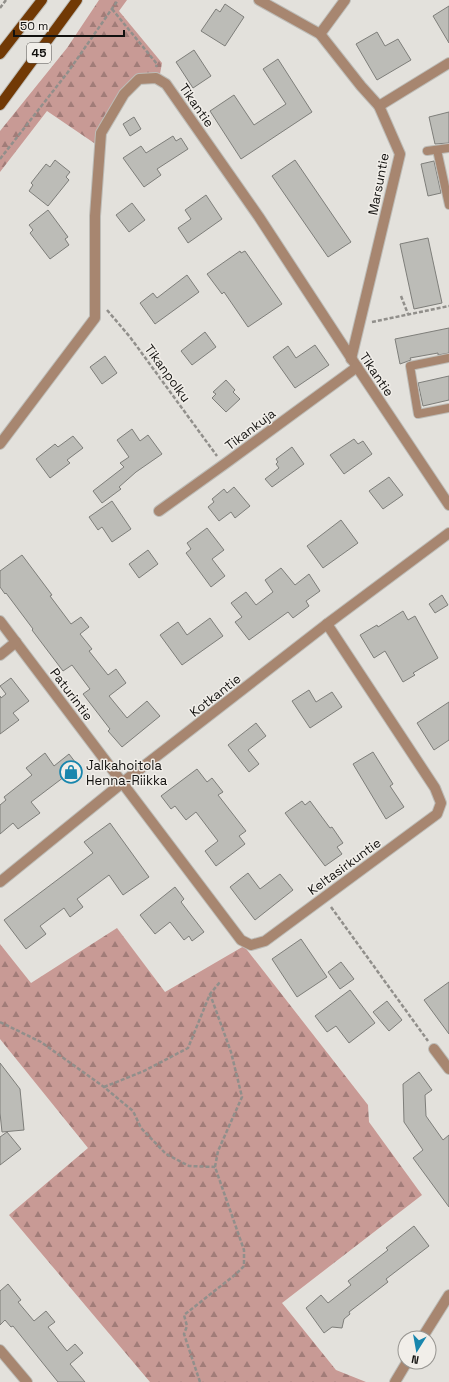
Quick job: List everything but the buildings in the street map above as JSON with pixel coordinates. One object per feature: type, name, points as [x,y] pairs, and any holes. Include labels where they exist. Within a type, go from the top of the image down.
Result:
[{"type":"main road","name":"45","points":[[0,54],[42,0]]},
{"type":"main road","name":"45","points":[[0,105],[77,0]]},
{"type":"street","name":"Marsuntie","points":[[259,0],[320,34],[361,86],[379,106],[400,154],[360,324],[354,363]]},
{"type":"street","points":[[320,34],[345,0]]},
{"type":"street","points":[[379,106],[449,63]]},
{"type":"street","points":[[0,444],[95,318],[95,216],[101,133],[124,94],[139,79],[156,78]]},
{"type":"street","name":"Tikantie","points":[[156,78],[166,84],[259,217],[449,505]]},
{"type":"street","name":"Tikankuja","points":[[159,511],[224,465],[354,363]]},
{"type":"street","name":"Kotkantie","points":[[0,882],[122,783],[327,624],[449,533]]},
{"type":"street","name":"Paturintie","points":[[0,621],[122,783]]},
{"type":"street","name":"Keltasirkuntie","points":[[122,783],[241,940],[251,945],[265,941],[437,814],[441,803],[435,788],[327,624]]},
{"type":"street","points":[[0,655],[16,642]]},
{"type":"street","points":[[434,1049],[449,1069]]},
{"type":"street","points":[[427,1330],[449,1294]]},
{"type":"street","points":[[0,1350],[27,1382]]},
{"type":"street","points":[[395,1382],[402,1370]]},
{"type":"lane","points":[[427,151],[449,148]]},
{"type":"lane","points":[[437,150],[449,205]]},
{"type":"lane","points":[[449,358],[410,366],[418,414],[449,408]]},
{"type":"path","points":[[0,8],[6,0]]},
{"type":"path","points":[[0,160],[68,72],[118,0]]},
{"type":"path","points":[[112,9],[157,64],[156,78]]},
{"type":"path","name":"Tikanpolku","points":[[94,294],[130,337],[224,465]]},
{"type":"path","points":[[401,296],[408,314]]},
{"type":"path","points":[[360,324],[449,306]]},
{"type":"path","points":[[324,897],[434,1049]]},
{"type":"path","points":[[104,1087],[144,1071],[188,1048],[210,994],[220,982]]},
{"type":"path","points":[[200,1382],[184,1334],[187,1326],[184,1315],[244,1266],[244,1250],[214,1167],[218,1151],[242,1097],[230,1052],[210,994]]},
{"type":"path","points":[[0,1022],[41,1042],[104,1087],[133,1111],[141,1128],[166,1154],[189,1166],[214,1167]]},
{"type":"green space","points":[[99,0],[127,0],[119,11],[162,63],[160,74],[138,77],[97,145],[47,111],[0,172],[0,131],[67,48]]},
{"type":"green space","points":[[117,928],[165,992],[244,946],[368,1105],[369,1122],[422,1195],[282,1303],[336,1370],[366,1382],[150,1382],[9,1215],[88,1148],[0,1039],[0,944],[31,983]]},
{"type":"place","name":"Jalkahoitola Henna-Riikka","points":[[71,772]]}]
